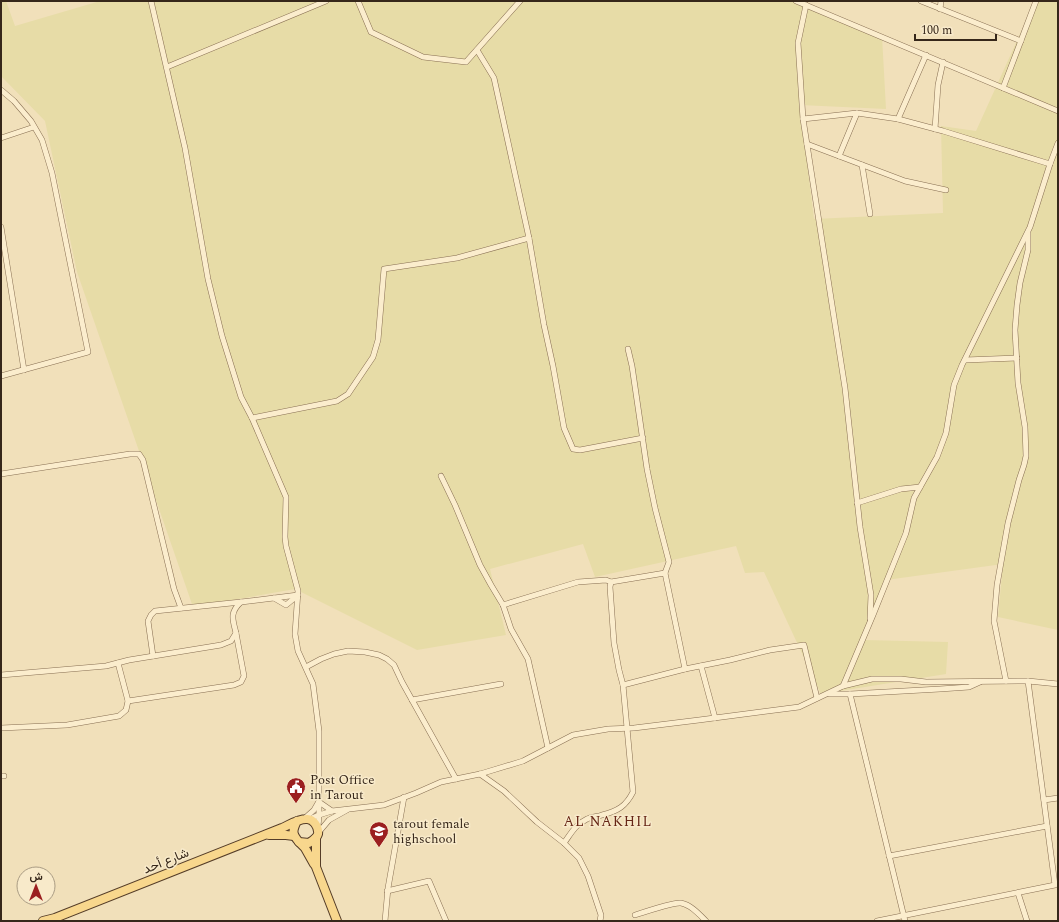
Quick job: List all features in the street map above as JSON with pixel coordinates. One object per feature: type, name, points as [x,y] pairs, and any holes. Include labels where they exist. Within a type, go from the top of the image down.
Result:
[{"type":"main road","points":[[316,867],[317,833],[314,822],[304,820],[293,829],[297,839],[305,848],[316,867],[337,921]]},
{"type":"main road","name":"شارع أحد","points":[[44,921],[304,820]]},
{"type":"main road","points":[[263,836],[286,835],[309,843],[317,833]]},
{"type":"street","points":[[151,1],[185,148],[208,279],[222,336],[241,397],[252,418],[286,498],[286,546],[298,591],[295,634],[298,651],[312,684],[320,731],[319,815],[317,833]]},
{"type":"street","points":[[167,67],[326,1]]},
{"type":"street","points":[[358,1],[371,32],[424,57],[466,62],[520,1]]},
{"type":"street","points":[[796,1],[1058,111]]},
{"type":"street","points":[[920,1],[1021,41]]},
{"type":"street","points":[[940,9],[941,1]]},
{"type":"street","points":[[1003,88],[1036,1]]},
{"type":"street","points":[[806,5],[798,43],[803,119],[845,388],[857,503],[871,595],[870,624]]},
{"type":"street","points":[[477,50],[494,78],[529,238],[564,428],[573,449],[580,450],[643,438]]},
{"type":"street","points":[[898,119],[926,55]]},
{"type":"street","points":[[935,130],[938,85],[943,62]]},
{"type":"street","points":[[1,90],[14,101],[31,121],[42,140],[52,172],[88,352],[1,376]]},
{"type":"street","points":[[803,119],[857,113],[898,119],[1050,164]]},
{"type":"street","points":[[839,156],[857,113]]},
{"type":"street","points":[[1,138],[34,127]]},
{"type":"street","points":[[843,686],[870,624],[906,533],[914,498],[937,456],[946,433],[954,385],[1028,230],[1050,164],[1057,150],[1058,143]]},
{"type":"street","points":[[807,144],[905,181],[946,190]]},
{"type":"street","points":[[862,165],[870,214]]},
{"type":"street","points":[[1,227],[24,370]]},
{"type":"street","points":[[1006,681],[994,621],[997,585],[1008,523],[1026,456],[1025,427],[1018,383],[1015,330],[1016,305],[1028,250],[1028,230]]},
{"type":"street","points":[[252,418],[337,400],[348,394],[373,357],[378,340],[384,269],[457,258],[529,238]]},
{"type":"street","points":[[628,349],[632,366],[647,469],[653,500],[669,562],[665,573],[685,669]]},
{"type":"street","points":[[965,360],[1017,358]]},
{"type":"street","points":[[1,474],[130,454],[139,454],[143,460],[174,589],[181,608]]},
{"type":"street","points":[[441,476],[480,565],[490,585],[503,605],[511,629],[528,659],[548,748]]},
{"type":"street","points":[[857,503],[901,489],[920,487]]},
{"type":"street","points":[[503,605],[578,582],[606,580],[611,582],[665,573]]},
{"type":"street","points":[[564,843],[575,826],[589,818],[602,816],[618,810],[628,802],[633,792],[623,685],[614,643],[610,587],[611,582]]},
{"type":"street","points":[[153,656],[148,621],[150,615],[156,611],[298,595]]},
{"type":"street","points":[[274,598],[286,605],[298,595]]},
{"type":"street","points":[[126,700],[234,685],[240,682],[244,676],[233,616],[234,608],[240,602]]},
{"type":"street","points":[[1,675],[106,666],[129,660],[221,645],[231,641],[236,633]]},
{"type":"street","points":[[623,685],[685,669],[770,650],[804,645],[817,698]]},
{"type":"street","points":[[306,667],[334,654],[348,651],[365,652],[387,659],[394,665],[456,779]]},
{"type":"street","points":[[1,728],[67,725],[119,716],[126,710],[126,700],[118,663]]},
{"type":"street","points":[[701,666],[715,718]]},
{"type":"street","points":[[304,820],[332,811],[384,805],[441,782],[480,774],[523,761],[573,735],[608,729],[715,718],[799,707],[843,686],[872,679],[901,679],[926,682],[1028,681],[1058,684]]},
{"type":"street","points":[[826,694],[962,688],[969,687],[983,681]]},
{"type":"street","points":[[877,921],[905,918],[1018,893],[1056,887],[1028,681]]},
{"type":"street","points":[[412,700],[501,684]]},
{"type":"street","points":[[850,694],[905,918]]},
{"type":"street","points":[[480,774],[504,791],[536,822],[564,843],[579,858],[601,914],[600,921]]},
{"type":"street","points":[[385,921],[387,891],[404,797]]},
{"type":"street","points":[[1044,800],[1058,798]]},
{"type":"street","points":[[319,802],[332,811]]},
{"type":"street","points":[[304,820],[314,810],[319,802]]},
{"type":"street","points":[[317,833],[329,820],[349,809]]},
{"type":"street","points":[[889,856],[1047,826]]},
{"type":"street","points":[[387,891],[429,881],[446,921]]},
{"type":"street","points":[[1018,893],[1027,921]]},
{"type":"street","points":[[635,914],[680,903],[689,906],[706,921]]},
{"type":"shaded area","points":[[1,1],[6,1],[15,26],[100,1],[797,1],[882,36],[886,109],[800,105],[814,219],[943,213],[941,126],[976,131],[1035,1],[1058,1],[1058,630],[998,617],[1003,564],[886,580],[864,640],[948,642],[946,674],[821,694],[764,572],[745,573],[736,546],[595,577],[583,544],[490,569],[506,635],[417,650],[295,589],[193,607],[77,272],[45,121],[1,76]]},
{"type":"place","name":"Post Office in Tarout","points":[[296,804]]},
{"type":"place","name":"tarout female highschool","points":[[379,848]]},
{"type":"district","name":"AL NAKHIL","points":[[608,821]]}]
